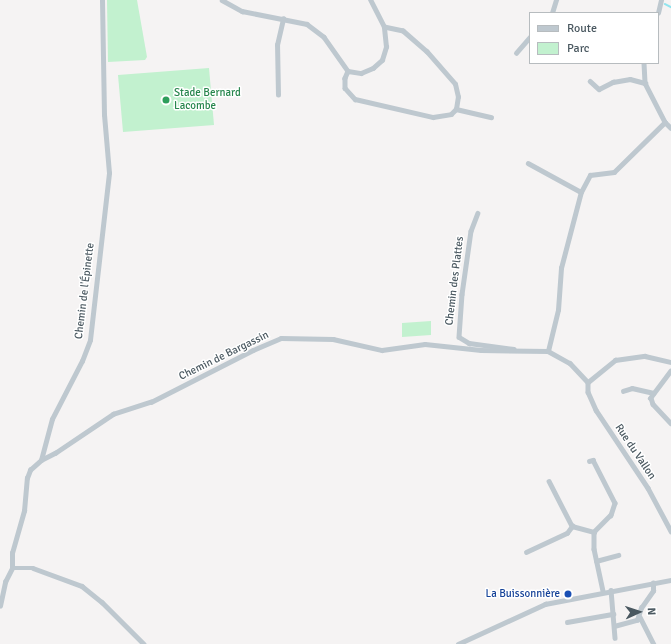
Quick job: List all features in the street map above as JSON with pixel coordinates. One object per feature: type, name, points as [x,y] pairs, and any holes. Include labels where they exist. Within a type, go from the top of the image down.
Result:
[{"type":"street","name":"Chemin de l'Épinette","points":[[0,606],[5,582],[12,568],[10,561],[24,511],[27,478],[30,470],[41,460],[52,419],[82,361],[90,340],[108,173],[104,115],[102,0]]},
{"type":"street","points":[[222,0],[242,11],[307,24],[318,32],[348,70],[361,72],[373,68],[382,60],[386,47],[384,27],[370,0]]},
{"type":"street","points":[[552,12],[556,0]]},
{"type":"street","points":[[658,12],[660,0]]},
{"type":"street","points":[[278,95],[278,45],[283,19]]},
{"type":"street","points":[[348,70],[345,78],[345,88],[355,99],[433,117],[451,114],[456,108],[458,97],[455,84],[427,52],[403,31],[384,27]]},
{"type":"street","points":[[516,53],[529,38]]},
{"type":"street","points":[[644,64],[645,83],[665,122],[671,128]]},
{"type":"street","points":[[590,81],[599,89],[613,82],[630,79],[645,83]]},
{"type":"street","points":[[456,108],[491,117]]},
{"type":"street","points":[[548,352],[558,310],[561,268],[581,192],[590,175],[614,172],[665,122]]},
{"type":"street","points":[[528,163],[581,192]]},
{"type":"street","name":"Chemin des Plattes","points":[[478,213],[471,231],[462,294],[459,337],[469,343],[508,347],[519,350]]},
{"type":"street","name":"Chemin de Bargassin","points":[[41,460],[55,453],[113,414],[151,402],[253,350],[281,338],[333,339],[382,350],[425,344],[481,350],[548,352],[570,363],[588,382]]},
{"type":"street","points":[[588,382],[615,360],[646,356],[671,362]]},
{"type":"street","points":[[671,371],[650,398],[653,404],[671,423]]},
{"type":"street","name":"Rue du Vallon","points":[[588,382],[588,392],[596,410],[648,488],[671,531]]},
{"type":"street","points":[[623,391],[632,388],[653,393]]},
{"type":"street","points":[[589,461],[594,460],[616,503],[611,515],[594,532],[596,561],[603,591]]},
{"type":"street","points":[[549,481],[572,526],[594,532]]},
{"type":"street","points":[[526,552],[567,533],[572,526]]},
{"type":"street","points":[[596,561],[618,555]]},
{"type":"street","points":[[12,568],[34,568],[82,586],[102,602],[144,644]]},
{"type":"street","points":[[458,644],[545,604],[603,591],[671,580]]},
{"type":"street","points":[[652,583],[653,591],[641,608],[640,617],[654,644]]},
{"type":"street","points":[[611,590],[614,638]]},
{"type":"street","points":[[567,622],[612,614]]},
{"type":"street","points":[[614,626],[634,622],[640,617]]},
{"type":"green space","points":[[107,0],[137,0],[147,57],[145,60],[108,62]]},
{"type":"green space","name":"Stade Bernard Lacombe","points":[[209,68],[214,125],[123,132],[118,75]]},
{"type":"green space","points":[[431,321],[431,335],[402,337],[402,323]]},
{"type":"waterway","points":[[665,4],[671,7]]},
{"type":"place","name":"Stade Bernard Lacombe","points":[[166,100]]},
{"type":"place","name":"La Buissonnière","points":[[568,594]]}]
